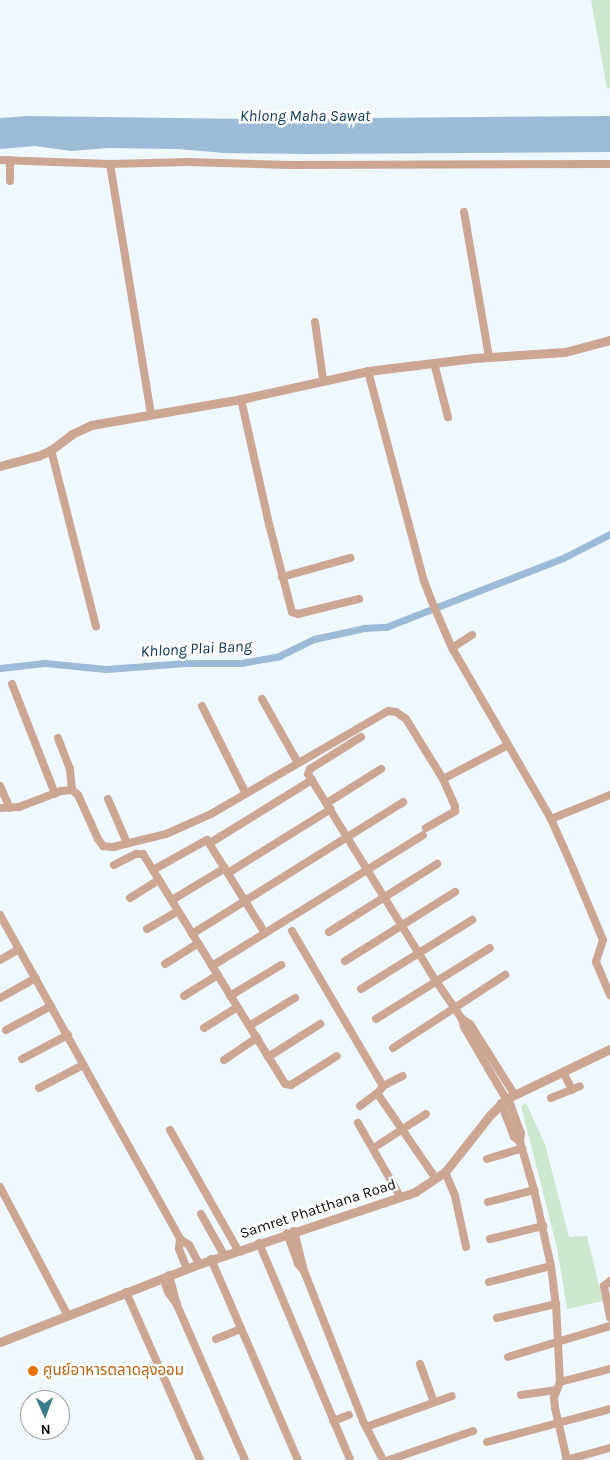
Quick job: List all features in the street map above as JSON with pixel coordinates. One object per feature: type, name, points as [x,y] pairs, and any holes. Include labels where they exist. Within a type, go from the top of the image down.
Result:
[{"type":"street","points":[[0,160],[110,164],[188,162],[292,165],[610,164]]},
{"type":"street","points":[[10,160],[10,181]]},
{"type":"street","points":[[110,164],[151,414]]},
{"type":"street","points":[[464,212],[489,357]]},
{"type":"street","points":[[315,322],[323,379]]},
{"type":"street","points":[[0,466],[38,456],[51,450],[80,429],[151,414],[240,400],[323,379],[368,371],[489,357],[565,352],[610,340]]},
{"type":"street","points":[[434,363],[448,417]]},
{"type":"street","points":[[368,371],[424,581],[432,602],[452,648],[506,746],[551,819],[603,940],[596,962],[610,995]]},
{"type":"street","points":[[240,400],[290,608],[294,614],[359,599]]},
{"type":"street","points":[[51,450],[96,626]]},
{"type":"street","points":[[282,576],[350,558]]},
{"type":"street","points":[[452,648],[472,635]]},
{"type":"street","points":[[12,684],[55,794]]},
{"type":"street","points":[[262,699],[298,763]]},
{"type":"street","points":[[202,706],[246,794]]},
{"type":"street","points":[[58,738],[70,769],[72,790],[78,795],[98,840],[103,846],[113,846],[166,834],[187,825],[246,794],[382,715],[392,711],[406,719],[443,779],[455,811],[368,869],[212,966]]},
{"type":"street","points":[[361,736],[310,769],[308,774],[436,981],[462,1019],[464,1026],[481,1049],[507,1099],[514,1136],[521,1145],[534,1190],[551,1266],[556,1304],[558,1386],[555,1408],[567,1460],[610,1448]]},
{"type":"street","points":[[443,779],[506,746]]},
{"type":"street","points":[[172,900],[227,871],[329,806],[381,769]]},
{"type":"street","points":[[210,843],[312,780]]},
{"type":"street","points":[[0,786],[10,808]]},
{"type":"street","points":[[0,808],[10,808],[72,790]]},
{"type":"street","points":[[551,819],[610,795]]},
{"type":"street","points":[[108,798],[127,843]]},
{"type":"street","points":[[192,934],[403,802]]},
{"type":"street","points":[[153,870],[202,841],[207,840],[265,933]]},
{"type":"street","points":[[114,865],[140,853],[143,854],[287,1086],[337,1056]]},
{"type":"street","points":[[329,932],[437,864]]},
{"type":"street","points":[[130,898],[160,880]]},
{"type":"street","points":[[345,962],[455,892]]},
{"type":"street","points":[[147,929],[178,911]]},
{"type":"street","points":[[1,920],[52,1006],[180,1239],[189,1245],[198,1264]]},
{"type":"street","points":[[361,989],[472,920]]},
{"type":"street","points":[[292,931],[383,1086]]},
{"type":"street","points":[[165,964],[198,943]]},
{"type":"street","points":[[376,1019],[490,948]]},
{"type":"street","points":[[0,960],[19,949]]},
{"type":"street","points":[[230,996],[281,965]]},
{"type":"street","points":[[184,996],[218,975]]},
{"type":"street","points":[[393,1048],[454,1007],[505,976]]},
{"type":"street","points":[[0,998],[36,978]]},
{"type":"street","points":[[249,1026],[295,998]]},
{"type":"street","points":[[6,1030],[52,1006]]},
{"type":"street","points":[[204,1028],[237,1006]]},
{"type":"street","points":[[268,1057],[320,1024]]},
{"type":"street","points":[[22,1059],[68,1035]]},
{"type":"street","points":[[224,1060],[257,1038]]},
{"type":"street","name":"Samret Phatthana Road","points":[[0,1342],[198,1264],[290,1232],[401,1198],[445,1172],[507,1099],[567,1081],[610,1049]]},
{"type":"street","points":[[39,1088],[83,1065]]},
{"type":"street","points":[[360,1106],[383,1086],[403,1076]]},
{"type":"street","points":[[551,1098],[567,1081],[580,1086]]},
{"type":"street","points":[[377,1093],[436,1179]]},
{"type":"street","points":[[378,1145],[426,1114]]},
{"type":"street","points":[[358,1123],[401,1198]]},
{"type":"street","points":[[170,1130],[238,1250]]},
{"type":"street","points":[[487,1160],[521,1145]]},
{"type":"street","points":[[445,1172],[455,1196],[466,1247]]},
{"type":"street","points":[[0,1187],[68,1316]]},
{"type":"street","points":[[488,1202],[534,1190]]},
{"type":"street","points":[[200,1214],[224,1255]]},
{"type":"street","points":[[490,1239],[542,1226]]},
{"type":"street","points":[[290,1232],[298,1264],[304,1271],[366,1426],[383,1460]]},
{"type":"street","points":[[180,1239],[179,1250],[187,1269]]},
{"type":"street","points":[[260,1243],[350,1460]]},
{"type":"street","points":[[211,1260],[298,1460]]},
{"type":"street","points":[[489,1282],[551,1266]]},
{"type":"street","points":[[166,1277],[168,1293],[177,1305],[245,1460]]},
{"type":"street","points":[[610,1281],[604,1286],[610,1317]]},
{"type":"street","points":[[126,1292],[200,1460]]},
{"type":"street","points":[[497,1318],[556,1304]]},
{"type":"street","points":[[508,1357],[557,1344],[610,1326]]},
{"type":"street","points":[[216,1339],[241,1329]]},
{"type":"street","points":[[420,1364],[434,1402]]},
{"type":"street","points":[[521,1396],[610,1370]]},
{"type":"street","points":[[366,1426],[452,1396]]},
{"type":"street","points":[[486,1442],[610,1409]]},
{"type":"street","points":[[333,1421],[349,1414]]},
{"type":"street","points":[[389,1460],[473,1431]]},
{"type":"green space","points":[[591,0],[610,0],[610,88],[607,89]]},
{"type":"green space","points":[[526,1103],[545,1144],[569,1237],[587,1236],[603,1301],[567,1309],[557,1248],[521,1106]]},
{"type":"water","points":[[27,116],[251,119],[610,116],[610,152],[307,154],[224,153],[178,149],[108,148],[71,151],[35,146],[0,149],[0,118]]},
{"type":"waterway","name":"Khlong Plai Bang","points":[[0,668],[45,663],[106,669],[186,663],[241,663],[279,656],[314,639],[364,628],[386,627],[563,558],[610,534]]},
{"type":"place","name":"ศูนย์อาหารตลาดลุงออม","points":[[33,1371]]},
{"type":"water label","name":"Khlong Maha Sawat","points":[[305,116]]}]
